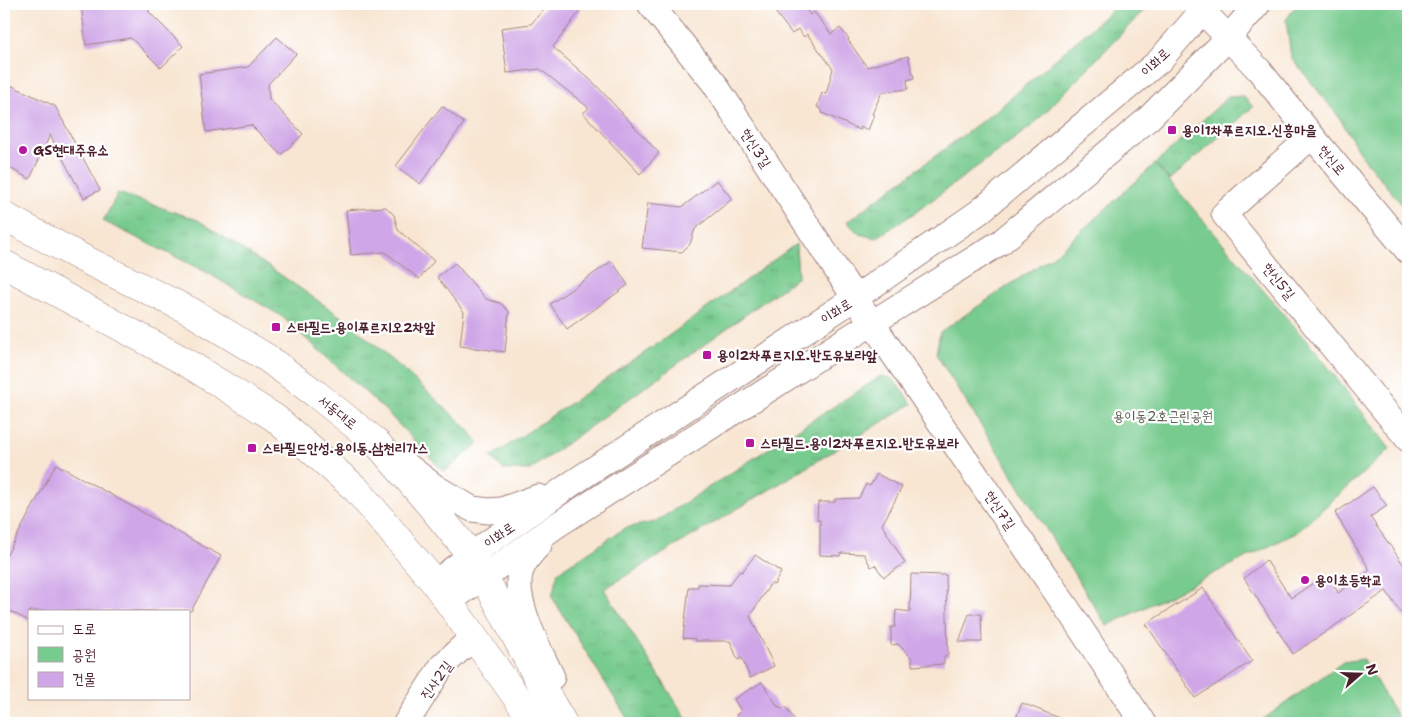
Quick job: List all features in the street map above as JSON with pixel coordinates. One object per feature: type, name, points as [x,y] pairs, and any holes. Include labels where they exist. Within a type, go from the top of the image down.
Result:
[{"type":"main road","name":"서동대로","points":[[4,216],[82,258],[190,311],[267,358],[376,442],[431,506],[481,573],[563,723]]},
{"type":"main road","points":[[4,264],[184,361],[275,418],[356,490],[441,592],[534,723]]},
{"type":"main road","points":[[481,573],[581,723]]},
{"type":"main road","points":[[441,592],[516,723]]},
{"type":"street","name":"현신3길","points":[[650,4],[714,83],[855,298]]},
{"type":"street","name":"이화로","points":[[481,573],[571,484],[855,298],[979,212],[1159,61],[1202,6]]},
{"type":"street","name":"현신로","points":[[1202,6],[1228,38],[1259,70],[1408,251]]},
{"type":"street","points":[[441,592],[481,573],[1001,242],[1148,119],[1228,38],[1247,8]]},
{"type":"street","name":"현신5길","points":[[1312,136],[1224,214],[1408,439]]},
{"type":"street","name":"현신7길","points":[[855,298],[1143,723]]},
{"type":"street","points":[[376,442],[435,487],[472,509],[502,510],[571,484]]},
{"type":"street","points":[[552,677],[525,616],[518,591],[521,571],[530,554],[557,525]]},
{"type":"street","name":"진사2길","points":[[406,723],[442,666],[470,640]]},
{"type":"green space","points":[[1119,4],[1150,4],[1033,125],[916,212],[876,238],[859,234],[847,222],[998,109]]},
{"type":"green space","points":[[1297,4],[1408,4],[1408,212],[1361,155],[1339,117],[1291,57],[1286,20]]},
{"type":"green space","points":[[1243,96],[1253,107],[1170,180],[1155,164],[1228,97]]},
{"type":"green space","name":"용이동2호근린공원","points":[[1155,164],[1322,359],[1390,449],[1296,533],[1107,626],[936,354],[940,332],[1057,253]]},
{"type":"green space","points":[[118,193],[198,220],[346,320],[467,428],[479,443],[444,472],[386,411],[281,316],[206,272],[103,221]]},
{"type":"green space","points":[[796,244],[798,277],[530,470],[504,470],[491,457],[656,345]]},
{"type":"green space","points":[[881,376],[893,379],[912,404],[604,589],[689,723],[630,723],[552,597],[558,572],[625,528],[655,522]]},
{"type":"green space","points":[[1363,659],[1401,723],[1258,723],[1343,662]]},
{"type":"building","points":[[81,4],[149,4],[149,12],[183,46],[161,68],[131,38],[86,45]]},
{"type":"building","points":[[548,4],[573,4],[581,10],[553,47],[594,83],[659,153],[640,174],[583,113],[589,108],[540,69],[507,73],[501,28],[531,24]]},
{"type":"building","points":[[769,4],[802,4],[810,15],[814,12],[831,34],[840,28],[867,67],[908,56],[914,78],[907,80],[908,89],[882,92],[872,114],[874,115],[868,130],[861,127],[860,130],[822,113],[822,110],[817,107],[822,93],[826,94],[833,69],[807,34],[804,37],[798,29],[792,34]]},
{"type":"building","points":[[277,37],[296,54],[268,84],[269,99],[303,134],[281,155],[251,125],[206,132],[199,74],[248,67]]},
{"type":"building","name":"GS현대주유소","points":[[4,82],[55,106],[100,190],[84,198],[50,135],[30,179],[4,165]]},
{"type":"building","points":[[442,106],[464,123],[420,184],[396,166]]},
{"type":"building","points":[[717,180],[732,199],[695,229],[690,244],[682,252],[642,248],[648,203],[682,207]]},
{"type":"building","points":[[386,207],[394,215],[398,230],[434,261],[419,279],[385,252],[351,255],[346,210]]},
{"type":"building","points":[[612,261],[628,285],[567,329],[550,304]]},
{"type":"building","points":[[455,263],[486,299],[500,303],[509,311],[505,352],[460,346],[464,312],[437,277]]},
{"type":"building","points":[[56,464],[221,556],[191,611],[28,610],[28,620],[4,608],[4,560]]},
{"type":"building","points":[[877,474],[902,487],[882,525],[905,563],[884,577],[875,565],[871,567],[864,554],[841,553],[840,556],[820,555],[820,520],[817,520],[818,502],[835,502],[835,499],[859,498],[866,484],[870,486]]},
{"type":"building","points":[[1373,487],[1387,506],[1370,517],[1408,571],[1408,623],[1386,591],[1293,654],[1244,578],[1266,560],[1291,598],[1319,579],[1332,581],[1338,593],[1370,570],[1335,513]]},
{"type":"building","points":[[755,555],[781,572],[774,585],[771,583],[750,616],[774,666],[750,678],[742,658],[738,660],[730,641],[695,641],[695,639],[683,638],[689,587],[698,587],[698,584],[729,585]]},
{"type":"building","points":[[911,574],[946,575],[948,656],[944,656],[944,664],[912,666],[912,658],[898,644],[891,645],[891,627],[895,627],[896,610],[910,612]]},
{"type":"building","points":[[1203,588],[1252,661],[1195,698],[1146,624]]},
{"type":"building","points":[[969,614],[981,614],[982,642],[959,642]]},
{"type":"building","points":[[762,682],[778,707],[781,709],[785,706],[797,723],[742,723],[736,715],[741,711],[734,699]]},
{"type":"building","points":[[1022,703],[1072,723],[1014,723]]},
{"type":"place","name":"용이1차푸르지오.신흥마을","points":[[1172,130]]},
{"type":"place","name":"GS현대주유소","points":[[23,150]]},
{"type":"place","name":"스타필드.용이푸르지오2차앞","points":[[276,327]]},
{"type":"place","name":"용이2차푸르지오.반도유보라앞","points":[[707,355]]},
{"type":"place","name":"스타필드.용이2차푸르지오.반도유보라","points":[[750,443]]},
{"type":"place","name":"스타필드안성.용이동.삼천리가스","points":[[252,448]]},
{"type":"place","name":"용이초등학교","points":[[1305,580]]}]
